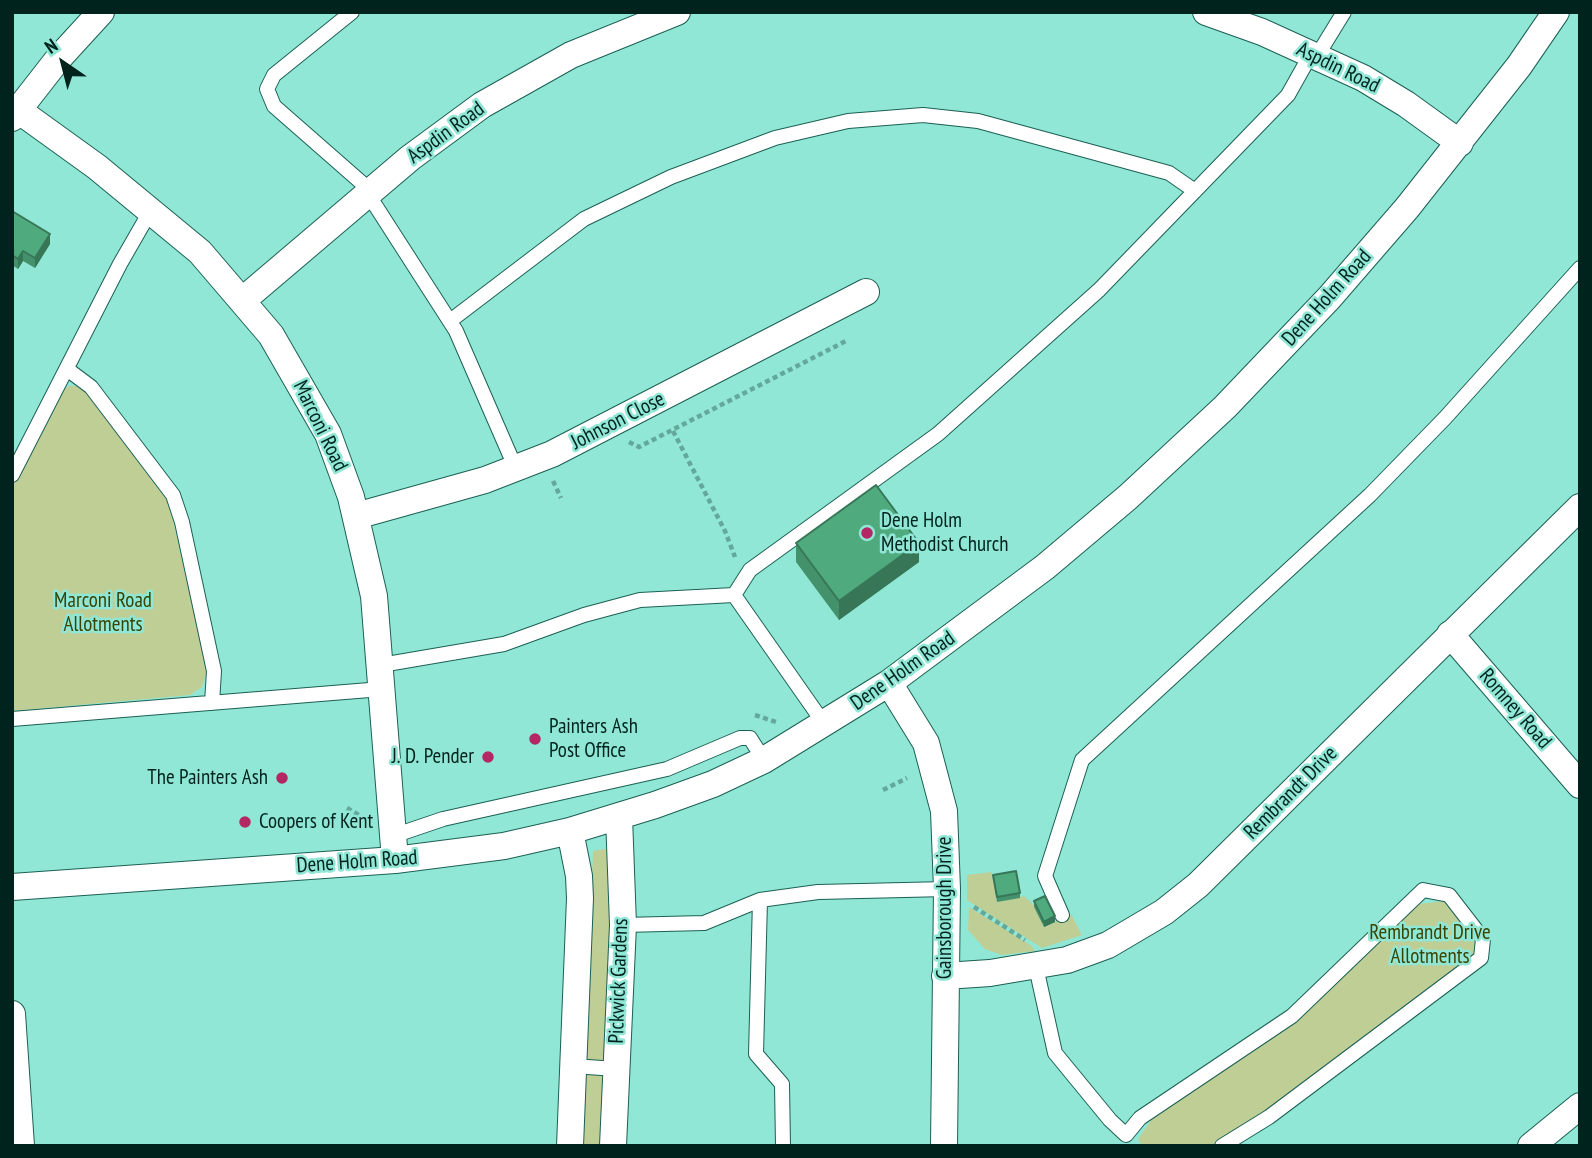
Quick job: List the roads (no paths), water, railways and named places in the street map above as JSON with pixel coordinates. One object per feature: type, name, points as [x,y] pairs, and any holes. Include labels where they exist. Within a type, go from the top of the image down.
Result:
[{"type":"street","points":[[15,114],[58,59],[101,12]]},
{"type":"street","name":"Aspdin Road","points":[[243,300],[430,141],[506,89],[606,39],[677,12]]},
{"type":"street","name":"Aspdin Road","points":[[1206,12],[1314,55],[1387,92],[1461,143]]},
{"type":"street","name":"Dene Holm Road","points":[[12,887],[387,839],[504,846],[619,817],[703,788],[764,760],[825,725],[889,683],[1045,567],[1205,426],[1329,298],[1461,143],[1556,12]]},
{"type":"street","name":"Marconi Road","points":[[15,114],[63,140],[200,252],[271,335],[317,413],[336,454],[356,516],[374,596],[382,677],[387,839]]},
{"type":"street","name":"Johnson Close","points":[[356,516],[516,469],[552,454],[866,292]]},
{"type":"street","name":"Rembrandt Drive","points":[[945,976],[1036,957],[1074,958],[1108,945],[1153,920],[1188,895],[1580,507]]},
{"type":"street","name":"Romney Road","points":[[1450,634],[1580,785]]},
{"type":"street","name":"Gainsborough Drive","points":[[889,683],[919,730],[933,766],[944,811],[957,896],[945,976],[944,1146]]},
{"type":"street","name":"Pickwick Gardens","points":[[613,1146],[623,925],[619,817]]},
{"type":"street","name":"Pickwick Gardens","points":[[570,831],[577,860],[580,898],[570,1146]]},
{"type":"street","points":[[12,1014],[21,1146]]},
{"type":"street","points":[[1544,1142],[1580,1106]]},
{"type":"lane","points":[[352,12],[274,75],[267,89],[274,106],[369,193],[450,321],[516,469]]},
{"type":"lane","points":[[734,595],[750,570],[894,467],[981,397],[1099,290],[1288,95],[1344,12]]},
{"type":"lane","points":[[450,321],[584,219],[671,177],[775,138],[848,121],[923,115],[978,121],[1174,175],[1195,191]]},
{"type":"lane","points":[[12,475],[120,264],[151,210]]},
{"type":"lane","points":[[1062,915],[1045,876],[1067,814],[1082,760],[1378,487],[1445,418],[1580,268]]},
{"type":"lane","points":[[67,369],[91,387],[173,495],[182,522],[214,671],[212,703]]},
{"type":"lane","points":[[12,719],[212,703],[382,677],[504,645],[584,615],[640,600],[734,595]]},
{"type":"lane","points":[[734,595],[825,725]]},
{"type":"lane","points":[[387,839],[443,818],[667,769],[740,738],[750,738],[764,760]]},
{"type":"lane","points":[[1036,957],[1055,1053],[1125,1140],[1140,1118],[1292,1016],[1423,890],[1449,895],[1483,939],[1481,958],[1269,1117],[1222,1146]]},
{"type":"lane","points":[[623,925],[704,923],[760,900],[818,892],[957,896]]},
{"type":"lane","points":[[760,900],[756,1054],[782,1084],[783,1146]]},
{"type":"lane","points":[[573,1066],[616,1069]]},
{"type":"place","name":"Dene Holm Methodist Church","points":[[867,533]]},
{"type":"place","name":"Painters Ash Post Office","points":[[535,739]]},
{"type":"place","name":"J. D. Pender","points":[[488,757]]},
{"type":"place","name":"The Painters Ash","points":[[282,778]]},
{"type":"place","name":"Coopers of Kent","points":[[245,822]]},
{"type":"park label","name":"Marconi Road Allotments","points":[[103,613]]},
{"type":"park label","name":"Rembrandt Drive Allotments","points":[[1430,945]]}]
